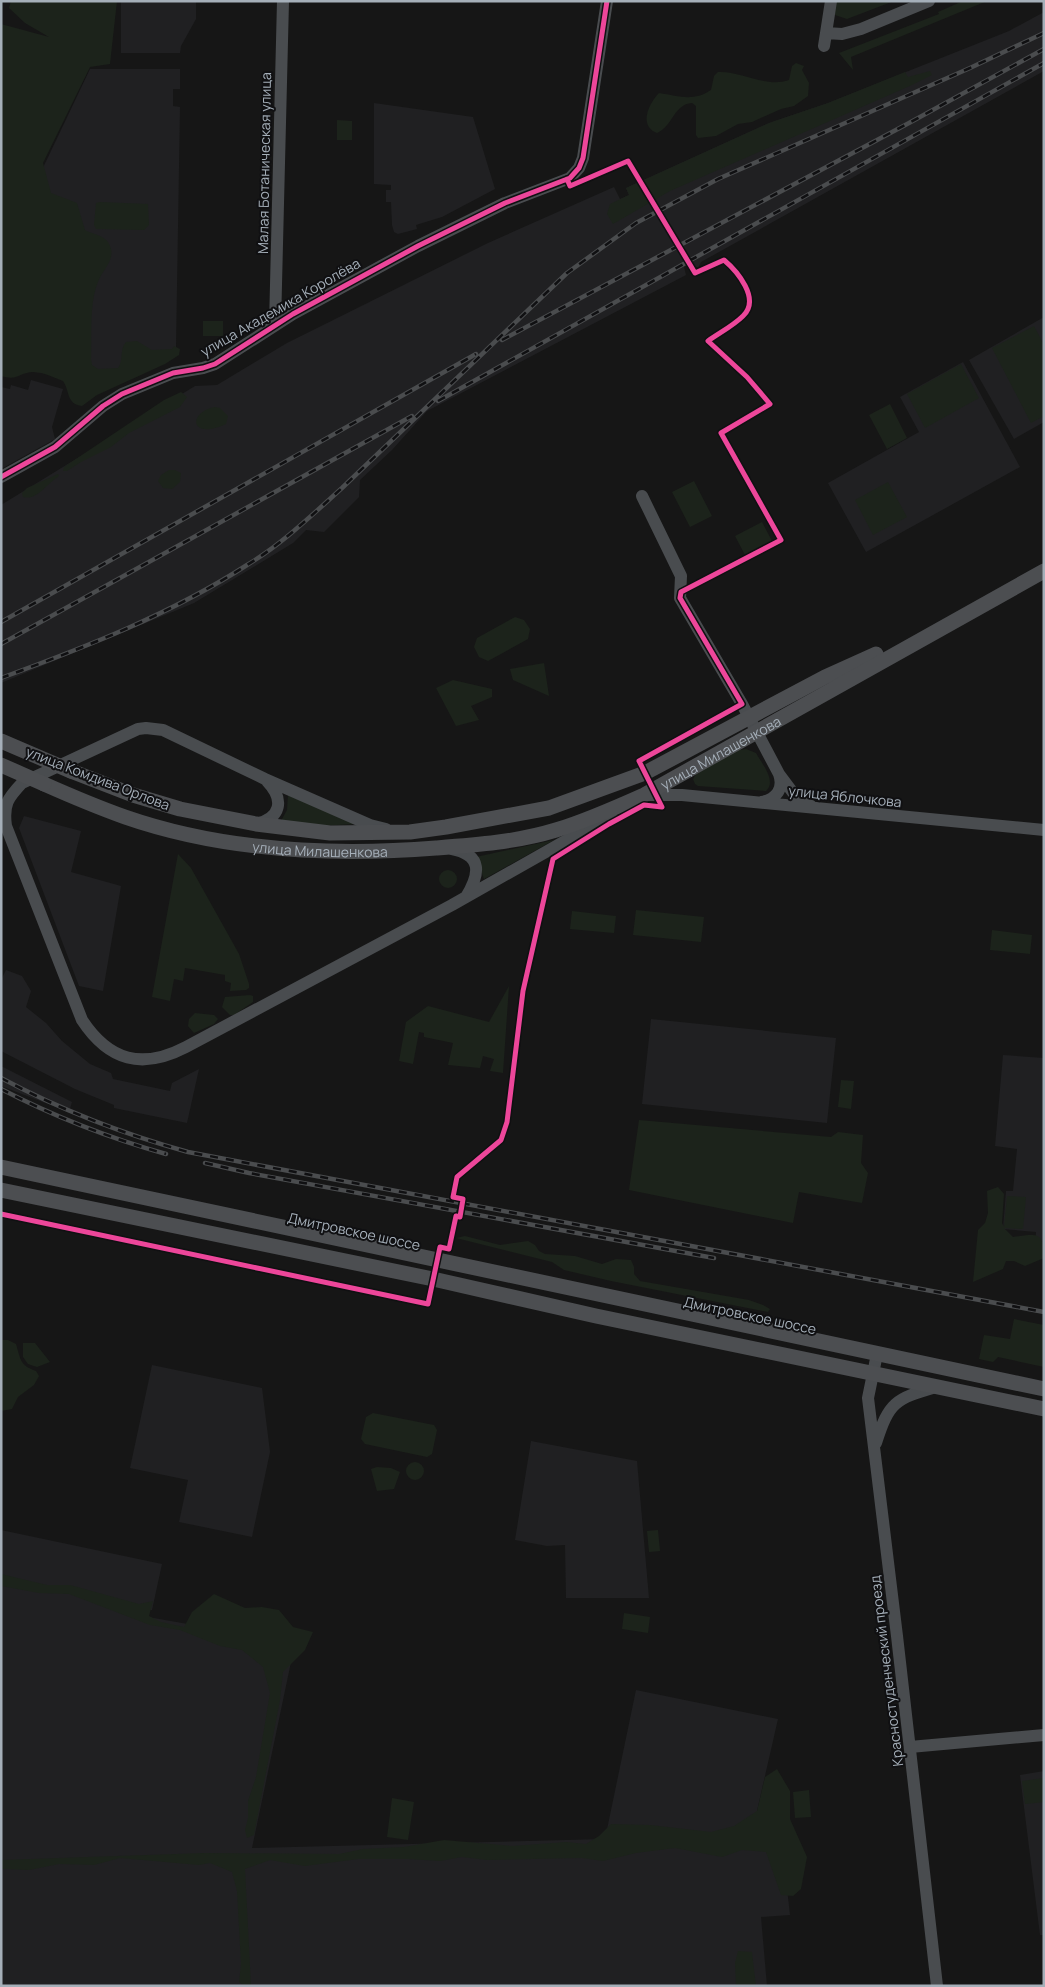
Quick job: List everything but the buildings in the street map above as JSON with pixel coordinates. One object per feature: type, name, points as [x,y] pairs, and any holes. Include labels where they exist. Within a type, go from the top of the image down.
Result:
[{"type":"main road","name":"улица Милашенкова","points":[[225,818],[330,834],[410,832],[549,808],[616,785],[660,766],[825,677],[877,653],[1044,559]]},
{"type":"main road","name":"улица Милашенкова","points":[[221,840],[272,848],[321,852],[391,852],[504,842],[555,831],[637,798],[1044,571]]},
{"type":"main road","name":"улица Комдива Орлова","points":[[1,741],[71,771],[133,794],[170,806],[225,818]]},
{"type":"main road","name":"улица Комдива Орлова","points":[[1,765],[126,817],[176,831],[221,840]]},
{"type":"main road","name":"Дмитровское шоссе","points":[[1,1167],[1044,1388]]},
{"type":"main road","points":[[1,1190],[433,1279],[596,1316],[1044,1409]]},
{"type":"street","name":"Малая Ботаническая улица","points":[[275,325],[283,1]]},
{"type":"street","name":"улица Академика Королёва","points":[[1,477],[55,447],[115,398],[147,382],[172,373],[209,366],[275,325],[418,246],[505,203],[570,178],[579,168],[585,148],[608,1]]},
{"type":"street","points":[[824,46],[831,1]]},
{"type":"street","points":[[826,33],[842,34],[861,29],[929,1]]},
{"type":"street","points":[[642,496],[681,576],[680,598],[779,774],[781,780],[779,793],[769,801],[762,802]]},
{"type":"street","points":[[410,832],[388,830],[370,825],[265,780],[163,730],[146,728],[138,729],[22,783],[9,798],[4,812],[6,826],[73,1001],[89,1031],[112,1051],[129,1058],[149,1060],[174,1054],[466,897],[610,816],[637,798]]},
{"type":"street","points":[[660,766],[667,782],[682,795]]},
{"type":"street","points":[[779,774],[794,794],[818,809]]},
{"type":"street","points":[[256,824],[266,822],[274,816],[277,808],[278,798],[273,788],[265,780]]},
{"type":"street","name":"улица Яблочкова","points":[[637,798],[682,795],[1044,830]]},
{"type":"street","points":[[448,847],[467,853],[476,866],[475,881],[466,897]]},
{"type":"street","name":"Красностуденческий проезд","points":[[878,1354],[868,1398],[937,1986]]},
{"type":"street","points":[[874,1448],[888,1412],[894,1404],[909,1394],[936,1387]]},
{"type":"street","points":[[910,1747],[1044,1736]]},
{"type":"shaded area","points":[[11,1],[117,1],[110,64],[90,67],[43,163],[51,193],[77,203],[85,230],[106,240],[110,246],[110,260],[98,282],[93,300],[91,330],[92,365],[98,369],[118,368],[126,342],[137,341],[152,350],[172,349],[174,346],[180,349],[179,355],[165,364],[97,395],[82,406],[73,403],[63,381],[52,376],[32,372],[11,378],[1,376],[1,24],[49,37],[25,23],[9,8]]},
{"type":"shaded area","points":[[121,1],[196,1],[196,19],[181,46],[180,53],[121,53]]},
{"type":"shaded area","points":[[835,1],[894,1],[847,19],[835,15]]},
{"type":"shaded area","points":[[963,1],[987,1],[851,57],[853,70],[839,53],[939,14],[938,12]]},
{"type":"shaded area","points":[[1044,12],[1044,71],[701,262],[698,268],[691,263],[684,267],[686,275],[427,411],[392,450],[360,480],[359,497],[324,532],[306,530],[293,543],[194,603],[1,683],[1,505],[195,386],[217,385],[287,343],[488,243],[614,187],[620,199],[629,195],[626,188],[769,123],[828,103],[1009,31]]},
{"type":"shaded area","points":[[796,63],[804,66],[802,70],[809,83],[808,96],[794,106],[781,109],[752,122],[738,124],[716,136],[698,138],[696,135],[696,106],[692,103],[681,107],[667,126],[657,133],[651,130],[648,125],[647,114],[649,108],[659,93],[686,97],[704,94],[711,90],[714,76],[718,72],[727,72],[762,81],[780,82],[789,80],[792,66]]},
{"type":"shaded area","points":[[90,69],[180,69],[180,89],[173,89],[173,106],[180,107],[176,347],[122,380],[1,369],[1,256]]},
{"type":"shaded area","points":[[930,71],[932,75],[912,85],[670,191],[613,224],[607,214],[610,204],[629,195],[626,188],[769,123],[828,103],[905,72],[908,77]]},
{"type":"shaded area","points":[[374,103],[473,117],[495,189],[442,217],[416,225],[417,229],[398,234],[394,232],[391,202],[386,202],[386,190],[391,190],[391,185],[374,184]]},
{"type":"shaded area","points":[[337,120],[352,121],[352,140],[337,140]]},
{"type":"shaded area","points":[[96,203],[148,204],[149,225],[144,230],[96,229],[94,225]]},
{"type":"shaded area","points":[[1044,317],[1044,422],[1014,439],[969,360]]},
{"type":"shaded area","points":[[203,321],[223,321],[223,336],[203,336]]},
{"type":"shaded area","points":[[1034,326],[1044,345],[1044,416],[1031,423],[992,348]]},
{"type":"shaded area","points":[[963,362],[1020,467],[866,552],[828,483],[919,432],[900,397]]},
{"type":"shaded area","points":[[961,364],[979,398],[925,428],[907,394]]},
{"type":"shaded area","points":[[31,380],[63,389],[52,427],[55,439],[1,469],[1,387],[10,389],[11,385],[28,390]]},
{"type":"shaded area","points":[[181,392],[187,397],[180,407],[129,433],[111,447],[67,471],[63,471],[64,467],[164,400]]},
{"type":"shaded area","points":[[890,404],[907,438],[887,449],[869,415]]},
{"type":"shaded area","points":[[215,407],[220,408],[228,416],[226,424],[205,429],[199,427],[196,424],[200,414]]},
{"type":"shaded area","points":[[169,470],[181,473],[180,482],[172,489],[163,488],[158,481],[161,475]]},
{"type":"shaded area","points":[[58,474],[58,477],[37,494],[28,498],[23,497],[22,493],[27,488]]},
{"type":"shaded area","points":[[694,481],[712,516],[690,527],[672,492]]},
{"type":"shaded area","points":[[888,482],[907,517],[873,535],[855,500]]},
{"type":"shaded area","points":[[762,522],[772,541],[745,555],[735,536]]},
{"type":"shaded area","points":[[515,617],[524,620],[530,629],[528,639],[488,661],[479,657],[474,647],[477,638]]},
{"type":"shaded area","points":[[544,663],[549,696],[513,680],[510,669]]},
{"type":"shaded area","points":[[453,680],[492,689],[492,697],[471,706],[479,720],[456,726],[436,688]]},
{"type":"shaded area","points":[[746,749],[756,753],[767,772],[770,782],[766,791],[698,786],[695,784],[693,779],[696,774],[738,750]]},
{"type":"shaded area","points":[[288,795],[356,824],[319,826],[281,821],[287,810]]},
{"type":"shaded area","points":[[24,816],[81,831],[71,872],[121,886],[103,991],[79,986],[19,828]]},
{"type":"shaded area","points":[[554,840],[484,879],[476,857]]},
{"type":"shaded area","points":[[178,854],[191,868],[239,954],[249,984],[249,988],[246,990],[230,991],[231,983],[225,981],[225,975],[185,968],[183,981],[174,979],[170,1001],[152,997]]},
{"type":"shaded area","points":[[448,870],[454,873],[457,879],[454,885],[448,888],[442,885],[439,879],[442,873]]},
{"type":"shaded area","points":[[636,910],[704,917],[701,942],[633,935]]},
{"type":"shaded area","points":[[572,911],[616,916],[614,933],[570,929]]},
{"type":"shaded area","points":[[992,930],[1032,935],[1030,954],[990,950]]},
{"type":"shaded area","points":[[6,970],[22,976],[31,991],[26,1007],[90,1064],[111,1073],[113,1079],[170,1091],[172,1083],[199,1069],[187,1123],[114,1108],[114,1105],[75,1089],[1,1051],[1,980]]},
{"type":"shaded area","points":[[509,986],[503,1073],[490,1071],[494,1059],[483,1056],[480,1068],[448,1065],[453,1043],[424,1037],[424,1033],[419,1032],[413,1064],[399,1061],[406,1022],[428,1006],[489,1022]]},
{"type":"shaded area","points":[[253,996],[253,1002],[234,1015],[230,1015],[222,1007],[225,997]]},
{"type":"shaded area","points":[[195,1013],[214,1015],[218,1019],[214,1024],[194,1033],[188,1026],[189,1019]]},
{"type":"shaded area","points":[[651,1019],[836,1038],[827,1123],[642,1104]]},
{"type":"shaded area","points":[[1003,1055],[1044,1058],[1044,1258],[1034,1257],[1036,1232],[1003,1229],[1006,1191],[1013,1191],[1017,1149],[995,1146]]},
{"type":"shaded area","points":[[1,1066],[72,1102],[69,1112],[1,1086]]},
{"type":"shaded area","points":[[841,1080],[854,1081],[851,1109],[838,1107]]},
{"type":"shaded area","points":[[639,1120],[831,1137],[838,1132],[863,1135],[861,1163],[868,1173],[862,1203],[799,1192],[793,1223],[629,1190]]},
{"type":"shaded area","points":[[998,1187],[1004,1194],[1002,1223],[1004,1227],[1007,1196],[1026,1197],[1023,1229],[1004,1228],[1013,1237],[1038,1236],[1043,1243],[1044,1258],[1025,1266],[1014,1261],[1006,1261],[1003,1269],[973,1282],[978,1230],[985,1223],[988,1213],[987,1191]]},
{"type":"shaded area","points":[[465,1236],[500,1245],[528,1241],[545,1254],[575,1256],[602,1264],[616,1259],[631,1260],[634,1274],[640,1281],[749,1300],[770,1309],[768,1312],[564,1270],[552,1262],[456,1238]]},
{"type":"shaded area","points":[[1014,1319],[1044,1325],[1044,1367],[998,1357],[993,1362],[979,1359],[984,1335],[1010,1339]]},
{"type":"shaded area","points":[[1,1340],[8,1340],[16,1344],[22,1362],[27,1367],[36,1371],[39,1376],[34,1385],[18,1397],[12,1409],[1,1411]]},
{"type":"shaded area","points":[[23,1343],[35,1343],[50,1362],[37,1367],[28,1364],[23,1357]]},
{"type":"shaded area","points":[[152,1365],[262,1388],[270,1452],[252,1537],[179,1522],[188,1480],[130,1468]]},
{"type":"shaded area","points":[[373,1413],[434,1425],[437,1430],[432,1454],[427,1457],[365,1444],[361,1439],[366,1417]]},
{"type":"shaded area","points":[[531,1441],[637,1461],[649,1598],[566,1598],[565,1545],[547,1546],[515,1540]]},
{"type":"shaded area","points":[[415,1462],[421,1465],[424,1471],[421,1477],[415,1480],[409,1477],[406,1471],[409,1465]]},
{"type":"shaded area","points":[[377,1467],[391,1468],[400,1472],[394,1489],[377,1491],[371,1469]]},
{"type":"shaded area","points":[[1,1530],[162,1564],[152,1610],[149,1610],[148,1617],[295,1643],[252,1848],[605,1839],[636,1690],[778,1719],[757,1811],[781,1835],[790,1915],[761,1917],[767,1986],[1,1986]]},
{"type":"shaded area","points":[[658,1530],[660,1551],[649,1552],[647,1531]]},
{"type":"shaded area","points":[[1,1574],[47,1585],[70,1585],[139,1604],[153,1601],[149,1616],[161,1622],[184,1627],[192,1612],[214,1594],[245,1608],[262,1607],[279,1610],[293,1627],[313,1632],[305,1650],[283,1672],[280,1700],[254,1835],[247,1838],[245,1830],[248,1818],[248,1801],[256,1777],[270,1693],[263,1667],[242,1650],[220,1646],[180,1630],[150,1625],[69,1594],[39,1593],[1,1586]]},
{"type":"shaded area","points":[[624,1613],[650,1617],[648,1633],[622,1629]]},
{"type":"shaded area","points":[[777,1769],[790,1791],[790,1819],[807,1857],[801,1889],[793,1896],[781,1895],[766,1852],[742,1850],[722,1857],[675,1848],[636,1853],[603,1861],[582,1858],[487,1860],[462,1857],[440,1861],[358,1859],[305,1866],[270,1860],[245,1869],[251,1986],[244,1986],[239,1982],[241,1964],[237,1891],[232,1872],[210,1863],[199,1865],[120,1858],[94,1865],[59,1864],[29,1870],[1,1869],[1,1860],[205,1853],[339,1854],[363,1849],[404,1847],[444,1840],[512,1846],[566,1842],[586,1844],[599,1836],[611,1824],[650,1825],[711,1832],[734,1826],[757,1811],[765,1777]]},
{"type":"shaded area","points":[[1044,1771],[1044,1935],[1040,1935],[1020,1775]]},
{"type":"shaded area","points":[[1044,1778],[1044,1802],[1025,1804],[1022,1781]]},
{"type":"shaded area","points":[[809,1790],[811,1817],[795,1818],[793,1792]]},
{"type":"shaded area","points":[[392,1798],[414,1802],[408,1840],[387,1837]]},
{"type":"shaded area","points":[[738,1951],[752,1952],[756,1986],[736,1986],[735,1963]]},
{"type":"railway","points":[[1,678],[96,642],[158,614],[218,583],[260,557],[296,529],[342,488],[567,273],[636,223],[718,179],[970,68],[1044,33]]},
{"type":"railway","points":[[502,340],[1044,49]]},
{"type":"railway","points":[[438,401],[1044,63]]},
{"type":"railway","points":[[1,622],[476,354]]},
{"type":"railway","points":[[1,644],[412,416]]},
{"type":"railway","points":[[1,1078],[46,1101],[93,1120],[188,1152],[1044,1312]]},
{"type":"railway","points":[[1,1089],[82,1126],[166,1154]]},
{"type":"railway","points":[[205,1163],[249,1173],[714,1258]]},
{"type":"cycle path","points":[[1,477],[55,447],[103,406],[122,394],[173,373],[215,364],[293,314],[418,246],[505,203],[570,178],[579,168],[583,158],[607,1]]},
{"type":"cycle path","points":[[567,179],[570,186],[628,161],[695,273],[724,260],[735,271],[748,294],[748,309],[735,323],[708,341],[747,377],[770,404],[721,433],[781,540],[681,592],[680,598],[742,704],[639,761],[662,807]]},
{"type":"cycle path","points":[[1,1214],[428,1304],[440,1247],[449,1249],[456,1216],[460,1217],[463,1199],[453,1197],[457,1177],[501,1140],[507,1122],[523,991],[553,859],[609,824],[644,805],[662,807]]}]
